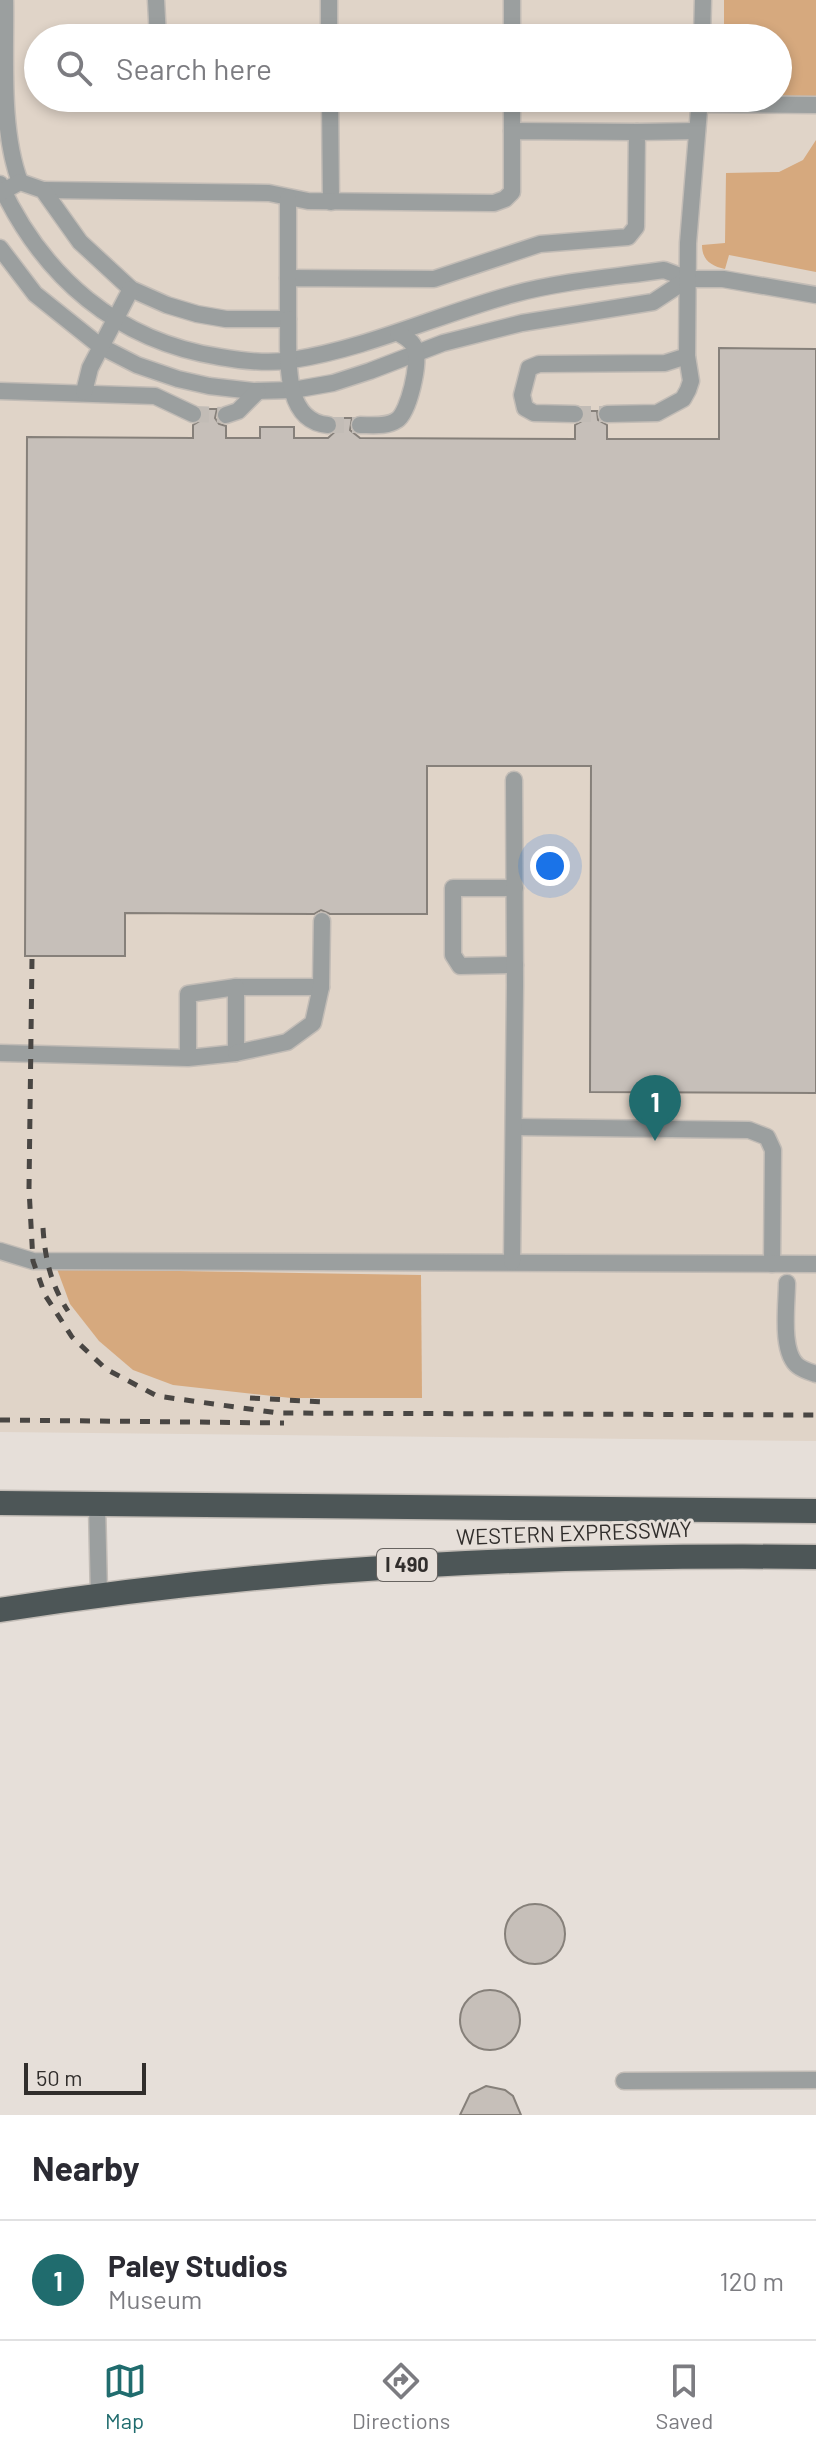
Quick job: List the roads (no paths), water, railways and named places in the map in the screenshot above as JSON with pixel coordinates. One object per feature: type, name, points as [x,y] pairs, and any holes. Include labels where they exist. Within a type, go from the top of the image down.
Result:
[{"type":"highway","name":"WESTERN EXPRESSWAY","points":[[0,1503],[816,1511]]},
{"type":"highway","name":"WESTERN EXPRESSWAY","points":[[0,1610],[295,1573],[469,1561],[645,1556],[816,1557]]},
{"type":"street","points":[[5,0],[3,46],[7,121],[12,162],[20,182]]},
{"type":"street","points":[[156,0],[157,24]]},
{"type":"street","points":[[329,0],[329,24]]},
{"type":"street","points":[[512,0],[512,24]]},
{"type":"street","points":[[702,24],[703,0]]},
{"type":"street","points":[[792,104],[816,105]]},
{"type":"street","points":[[330,112],[331,202]]},
{"type":"street","points":[[512,112],[512,192],[494,203],[331,202],[269,193],[43,190],[20,182],[1,189],[49,263],[76,292],[114,320],[176,348],[246,361],[289,361],[352,348],[511,295],[664,270],[688,279],[723,279],[816,295]]},
{"type":"street","points":[[607,414],[657,413],[683,399],[691,381],[687,356],[688,279],[699,112]]},
{"type":"street","points":[[512,131],[697,131]]},
{"type":"street","points":[[288,278],[434,279],[540,244],[628,237],[636,227],[637,132]]},
{"type":"street","points":[[43,190],[80,242],[131,289],[197,314],[226,319],[288,319]]},
{"type":"street","points":[[288,198],[289,361],[293,390],[296,403],[308,419],[328,425]]},
{"type":"street","points":[[0,248],[35,294],[100,346],[137,365],[178,379],[258,391],[293,390],[333,383],[417,352],[510,326],[653,302],[688,279]]},
{"type":"street","points":[[84,392],[100,346],[131,289]]},
{"type":"street","points":[[510,326],[505,318],[504,306],[511,295]]},
{"type":"street","points":[[360,425],[384,425],[395,421],[404,414],[409,404],[417,352],[412,342],[398,333]]},
{"type":"street","points":[[575,414],[534,413],[525,408],[522,395],[529,368],[539,364],[665,363],[687,356]]},
{"type":"street","points":[[0,391],[155,396],[193,414]]},
{"type":"street","points":[[226,415],[238,411],[258,391]]},
{"type":"street","points":[[512,1262],[515,1127],[514,780]]},
{"type":"street","points":[[515,888],[453,888],[453,955],[460,966],[515,965]]},
{"type":"street","points":[[0,1053],[188,1058],[236,1053],[287,1042],[313,1023],[321,987],[322,921]]},
{"type":"street","points":[[188,1058],[188,994],[236,987],[321,987]]},
{"type":"street","points":[[236,987],[236,1053]]},
{"type":"street","points":[[515,1127],[749,1130],[767,1137],[773,1150],[772,1264]]},
{"type":"street","points":[[0,1251],[33,1261],[816,1264]]},
{"type":"street","points":[[787,1283],[787,1343],[792,1360],[799,1367],[816,1374]]},
{"type":"street","points":[[97,1504],[99,1596]]},
{"type":"street","points":[[624,2081],[816,2080]]},
{"type":"tunnel","points":[[193,414],[226,415]]},
{"type":"tunnel","points":[[575,414],[607,414]]},
{"type":"tunnel","points":[[328,425],[360,425]]},
{"type":"railway","points":[[32,959],[29,1189],[33,1261],[45,1295],[72,1337],[106,1369],[157,1396],[278,1413],[816,1415]]},
{"type":"railway","points":[[43,1228],[50,1271],[68,1311]]},
{"type":"railway","points":[[250,1398],[325,1402]]},
{"type":"railway","points":[[0,1420],[284,1423]]},
{"type":"place","name":"Paley Studios","points":[[655,1141]]}]
